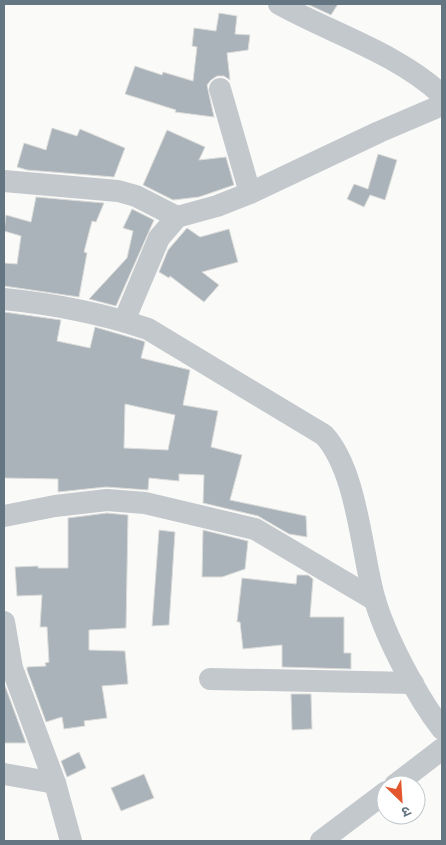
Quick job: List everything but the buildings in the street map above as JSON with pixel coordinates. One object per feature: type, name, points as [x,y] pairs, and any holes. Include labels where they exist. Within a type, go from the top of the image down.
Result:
[{"type":"street","points":[[279,4],[309,21],[411,69],[442,95]]},
{"type":"street","points":[[220,89],[250,193]]},
{"type":"street","points":[[124,321],[159,238],[178,217],[217,206],[250,193],[379,132],[442,105]]},
{"type":"street","points":[[4,181],[118,191],[136,196],[178,217]]},
{"type":"street","points":[[4,299],[43,303],[124,321],[148,329],[324,434],[334,445],[342,463],[375,600],[413,683],[428,710],[442,729]]},
{"type":"street","points":[[4,516],[55,506],[107,500],[145,503],[255,529],[375,600]]},
{"type":"street","points":[[4,622],[12,668],[55,783],[71,841]]},
{"type":"street","points":[[210,678],[413,683]]},
{"type":"street","points":[[408,775],[442,749]]},
{"type":"street","points":[[4,774],[55,783]]},
{"type":"street","points":[[321,841],[376,800]]}]
